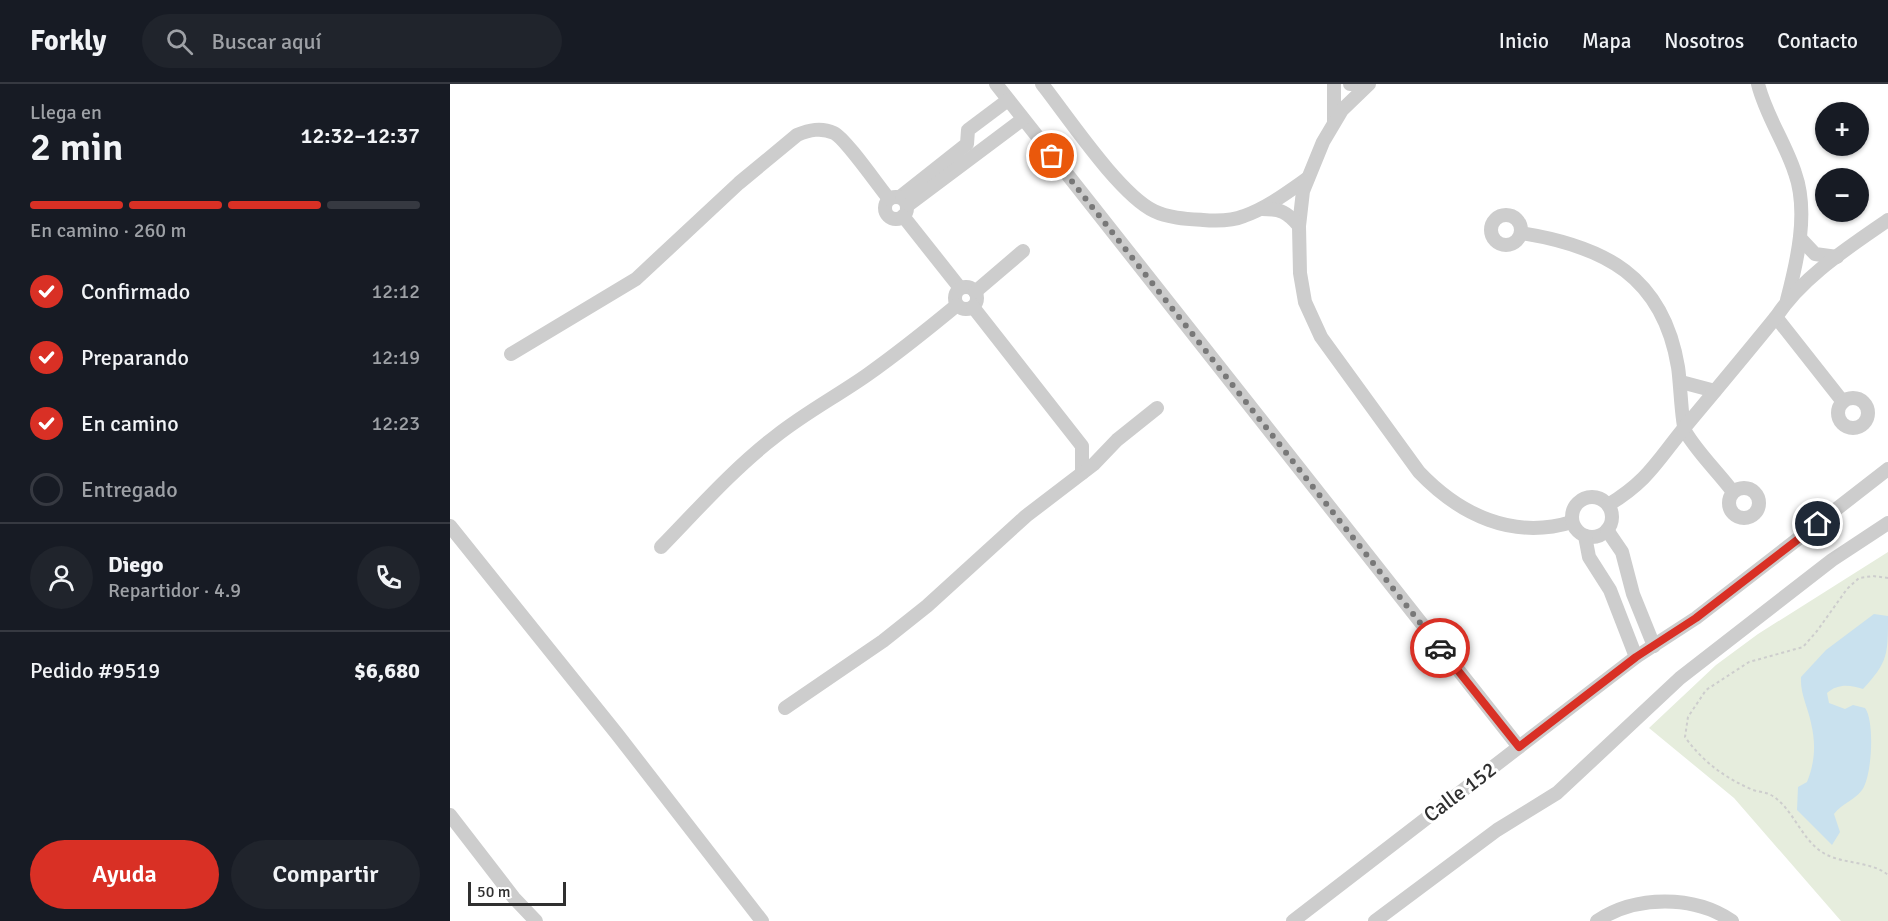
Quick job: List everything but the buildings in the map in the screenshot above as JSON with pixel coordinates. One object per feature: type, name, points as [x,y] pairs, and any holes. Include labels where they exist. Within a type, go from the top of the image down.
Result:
[{"type":"street","points":[[996,84],[1519,747]]},
{"type":"street","points":[[1042,84],[1126,189],[1155,212],[1186,219],[1216,220],[1243,217],[1308,178]]},
{"type":"street","points":[[1334,84],[1334,123]]},
{"type":"street","points":[[1350,84],[1363,84]]},
{"type":"street","points":[[1369,84],[1342,110],[1323,142],[1303,191],[1299,226],[1300,273],[1305,302],[1321,337],[1419,472],[1436,490],[1455,504],[1494,523],[1537,529],[1572,522]]},
{"type":"street","points":[[1758,84],[1762,103],[1796,175],[1800,238],[1787,300]]},
{"type":"street","points":[[900,205],[967,144],[968,130],[1008,100]]},
{"type":"street","points":[[900,205],[1023,119]]},
{"type":"street","points":[[511,354],[636,279],[739,183],[796,135],[820,129],[836,134],[900,205],[960,288]]},
{"type":"street","points":[[1260,208],[1280,209],[1287,212],[1299,226]]},
{"type":"street","points":[[1608,505],[1643,480],[1776,317],[1787,300],[1838,257],[1885,227]]},
{"type":"street","points":[[1521,233],[1566,242],[1594,251],[1620,265],[1639,283],[1655,304],[1670,335],[1681,382],[1683,429],[1733,492]]},
{"type":"street","points":[[1800,238],[1815,254],[1838,257]]},
{"type":"street","points":[[975,292],[1023,251]]},
{"type":"street","points":[[960,288],[971,288],[975,292],[977,297],[973,307]]},
{"type":"street","points":[[957,305],[956,293],[960,288]]},
{"type":"street","points":[[957,305],[965,309],[973,307]]},
{"type":"street","points":[[661,547],[775,436],[818,405],[866,376],[926,332],[957,305]]},
{"type":"street","points":[[973,307],[1082,446],[1082,473]]},
{"type":"street","points":[[1776,317],[1843,402]]},
{"type":"street","points":[[1681,382],[1715,392]]},
{"type":"street","points":[[785,708],[883,641],[972,567],[1026,516],[1082,473],[1108,448],[1157,408]]},
{"type":"street","points":[[1082,446],[1108,448]]},
{"type":"street","name":"Calle 152","points":[[1293,921],[1636,657],[1696,618],[1888,470]]},
{"type":"street","points":[[1584,498],[1597,498],[1608,505],[1612,518],[1607,530],[1596,537],[1585,536],[1572,522],[1574,507],[1584,498]]},
{"type":"street","points":[[1375,921],[1497,830],[1557,793],[1680,678],[1832,560],[1888,523]]},
{"type":"street","points":[[450,526],[617,734],[762,921]]},
{"type":"street","points":[[1607,530],[1622,552],[1633,594],[1654,646]]},
{"type":"street","points":[[1585,536],[1589,556],[1610,590],[1636,657]]},
{"type":"street","points":[[450,815],[514,898],[536,921]]},
{"type":"street","points":[[1597,921],[1640,903],[1676,901],[1716,910],[1732,921]]},
{"type":"path","points":[[1888,578],[1873,576],[1859,578],[1847,589],[1818,631],[1803,647],[1749,662],[1706,690],[1688,717],[1685,737],[1697,754],[1713,768],[1755,790],[1771,795],[1818,850],[1888,875]]},
{"type":"green space","points":[[1888,552],[1888,921],[1841,921],[1734,798],[1649,728],[1716,665],[1758,634]]},
{"type":"water","points":[[1874,614],[1888,616],[1887,649],[1882,664],[1863,689],[1845,686],[1827,693],[1829,703],[1845,709],[1853,705],[1865,708],[1871,736],[1870,762],[1865,783],[1859,794],[1834,814],[1840,832],[1832,845],[1797,810],[1798,787],[1807,782],[1814,753],[1813,731],[1803,695],[1801,677],[1826,650]]},
{"type":"way so far","points":[[1052,156],[1440,648]]},
{"type":"route","points":[[1440,648],[1519,747],[1636,657],[1696,618],[1818,524]]}]
